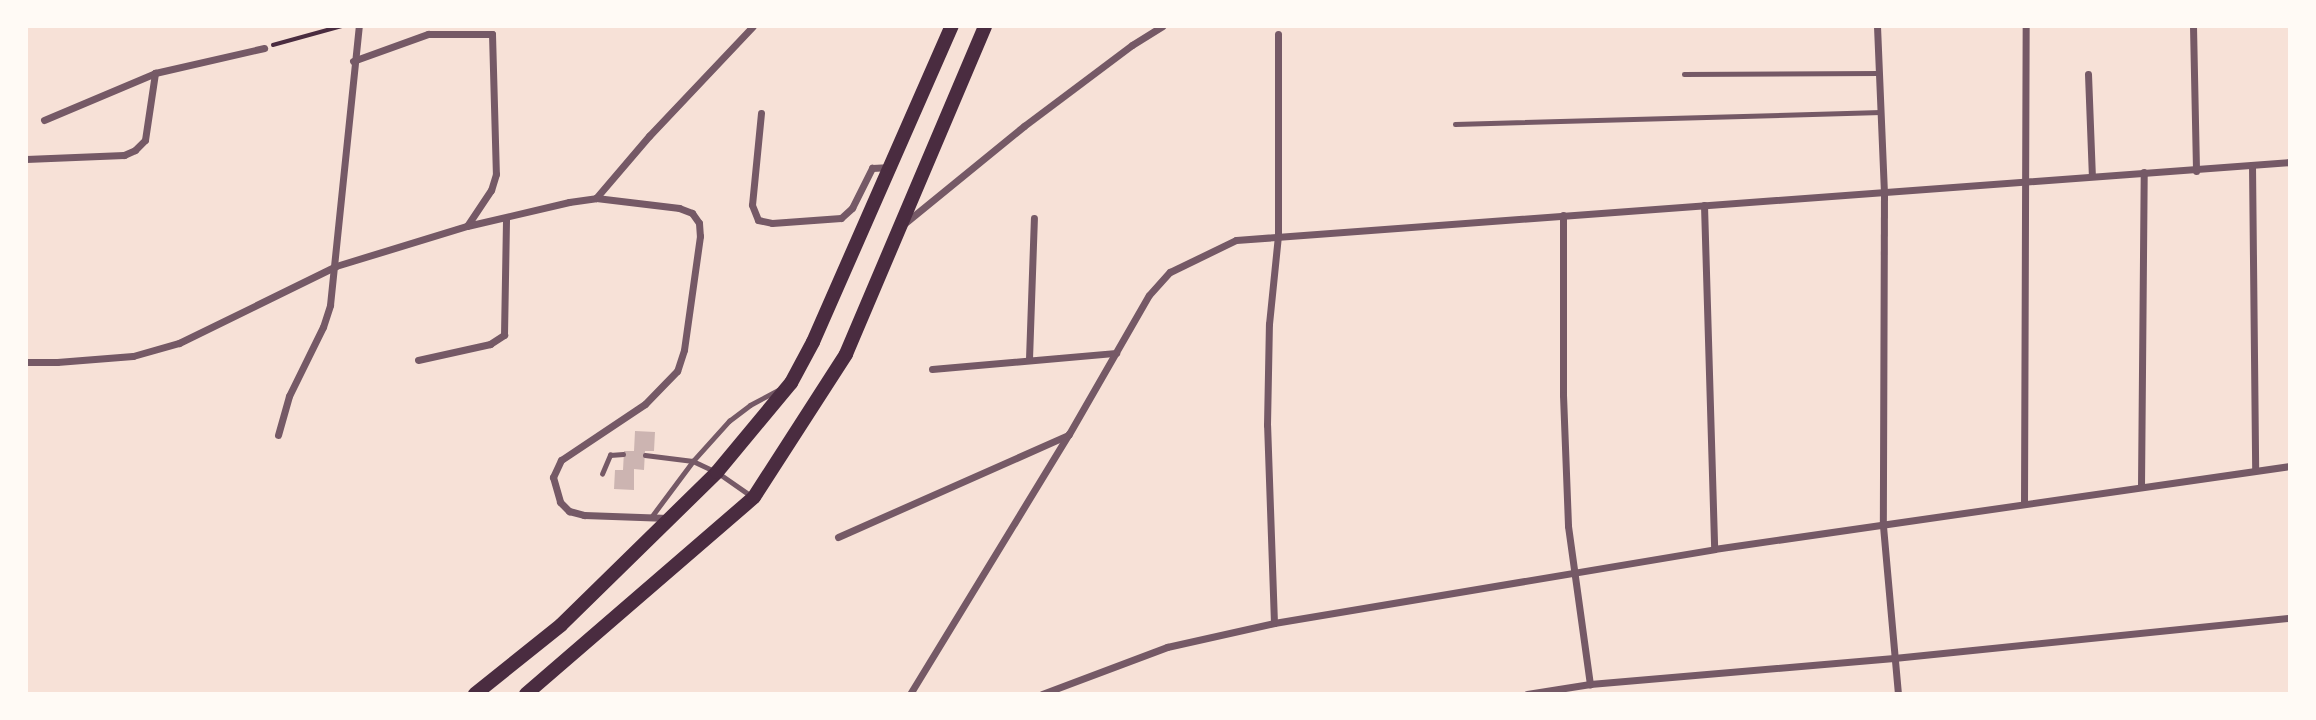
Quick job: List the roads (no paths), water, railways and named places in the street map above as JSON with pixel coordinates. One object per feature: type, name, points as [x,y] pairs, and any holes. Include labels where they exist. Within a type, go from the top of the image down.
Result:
[{"type":"highway","points":[[475,694],[561,625],[717,472],[791,383],[813,342],[892,167],[952,26]]},
{"type":"highway","points":[[526,694],[754,497],[846,354],[985,26]]},
{"type":"street","points":[[278,435],[289,396],[323,327],[336,266],[349,146],[353,61],[359,26]]},
{"type":"street","points":[[596,198],[649,136],[753,26]]},
{"type":"street","points":[[900,228],[1024,126],[1132,44],[1163,26]]},
{"type":"street","points":[[1877,26],[1884,192],[1883,526],[1898,694]]},
{"type":"street","points":[[2024,504],[2026,26]]},
{"type":"street","points":[[2193,26],[2196,171]]},
{"type":"street","points":[[353,61],[428,34],[492,34],[496,174],[491,190],[467,226]]},
{"type":"street","points":[[1274,623],[1267,425],[1269,324],[1278,235],[1278,34]]},
{"type":"street","points":[[44,120],[155,73],[264,48]]},
{"type":"street","points":[[26,159],[124,155],[135,150],[145,140],[155,73]]},
{"type":"street","points":[[2088,74],[2092,176]]},
{"type":"street","points":[[761,113],[752,205],[758,220],[772,223],[841,218],[852,208],[872,168],[892,167]]},
{"type":"street","points":[[910,694],[1069,434],[1149,295],[1170,272],[1236,240],[2290,162]]},
{"type":"street","points":[[2252,165],[2255,470]]},
{"type":"street","points":[[2141,486],[2144,173]]},
{"type":"street","points":[[26,362],[133,356],[179,343],[336,266],[467,226],[596,198],[679,208],[692,213],[699,223],[700,236],[684,350],[677,371],[645,404],[561,460],[552,477],[560,502],[569,511],[584,515],[669,518]]},
{"type":"street","points":[[1704,205],[1714,549]]},
{"type":"street","points":[[1563,215],[1564,419],[1568,527],[1590,684]]},
{"type":"street","points":[[1030,359],[1034,218]]},
{"type":"street","points":[[418,360],[491,344],[504,335],[506,219]]},
{"type":"street","points":[[932,369],[1116,353]]},
{"type":"street","points":[[838,537],[1069,434]]},
{"type":"street","points":[[1042,694],[1167,647],[1274,623],[1714,549],[2290,466]]},
{"type":"street","points":[[1527,694],[1590,684],[1894,658],[2290,618]]},
{"type":"lane","points":[[1684,74],[1880,73]]},
{"type":"lane","points":[[1455,124],[1882,112]]},
{"type":"lane","points":[[652,516],[693,461],[739,413],[791,383]]},
{"type":"lane","points":[[602,474],[610,455],[623,454]]},
{"type":"lane","points":[[645,455],[693,461],[717,472],[754,497]]}]
